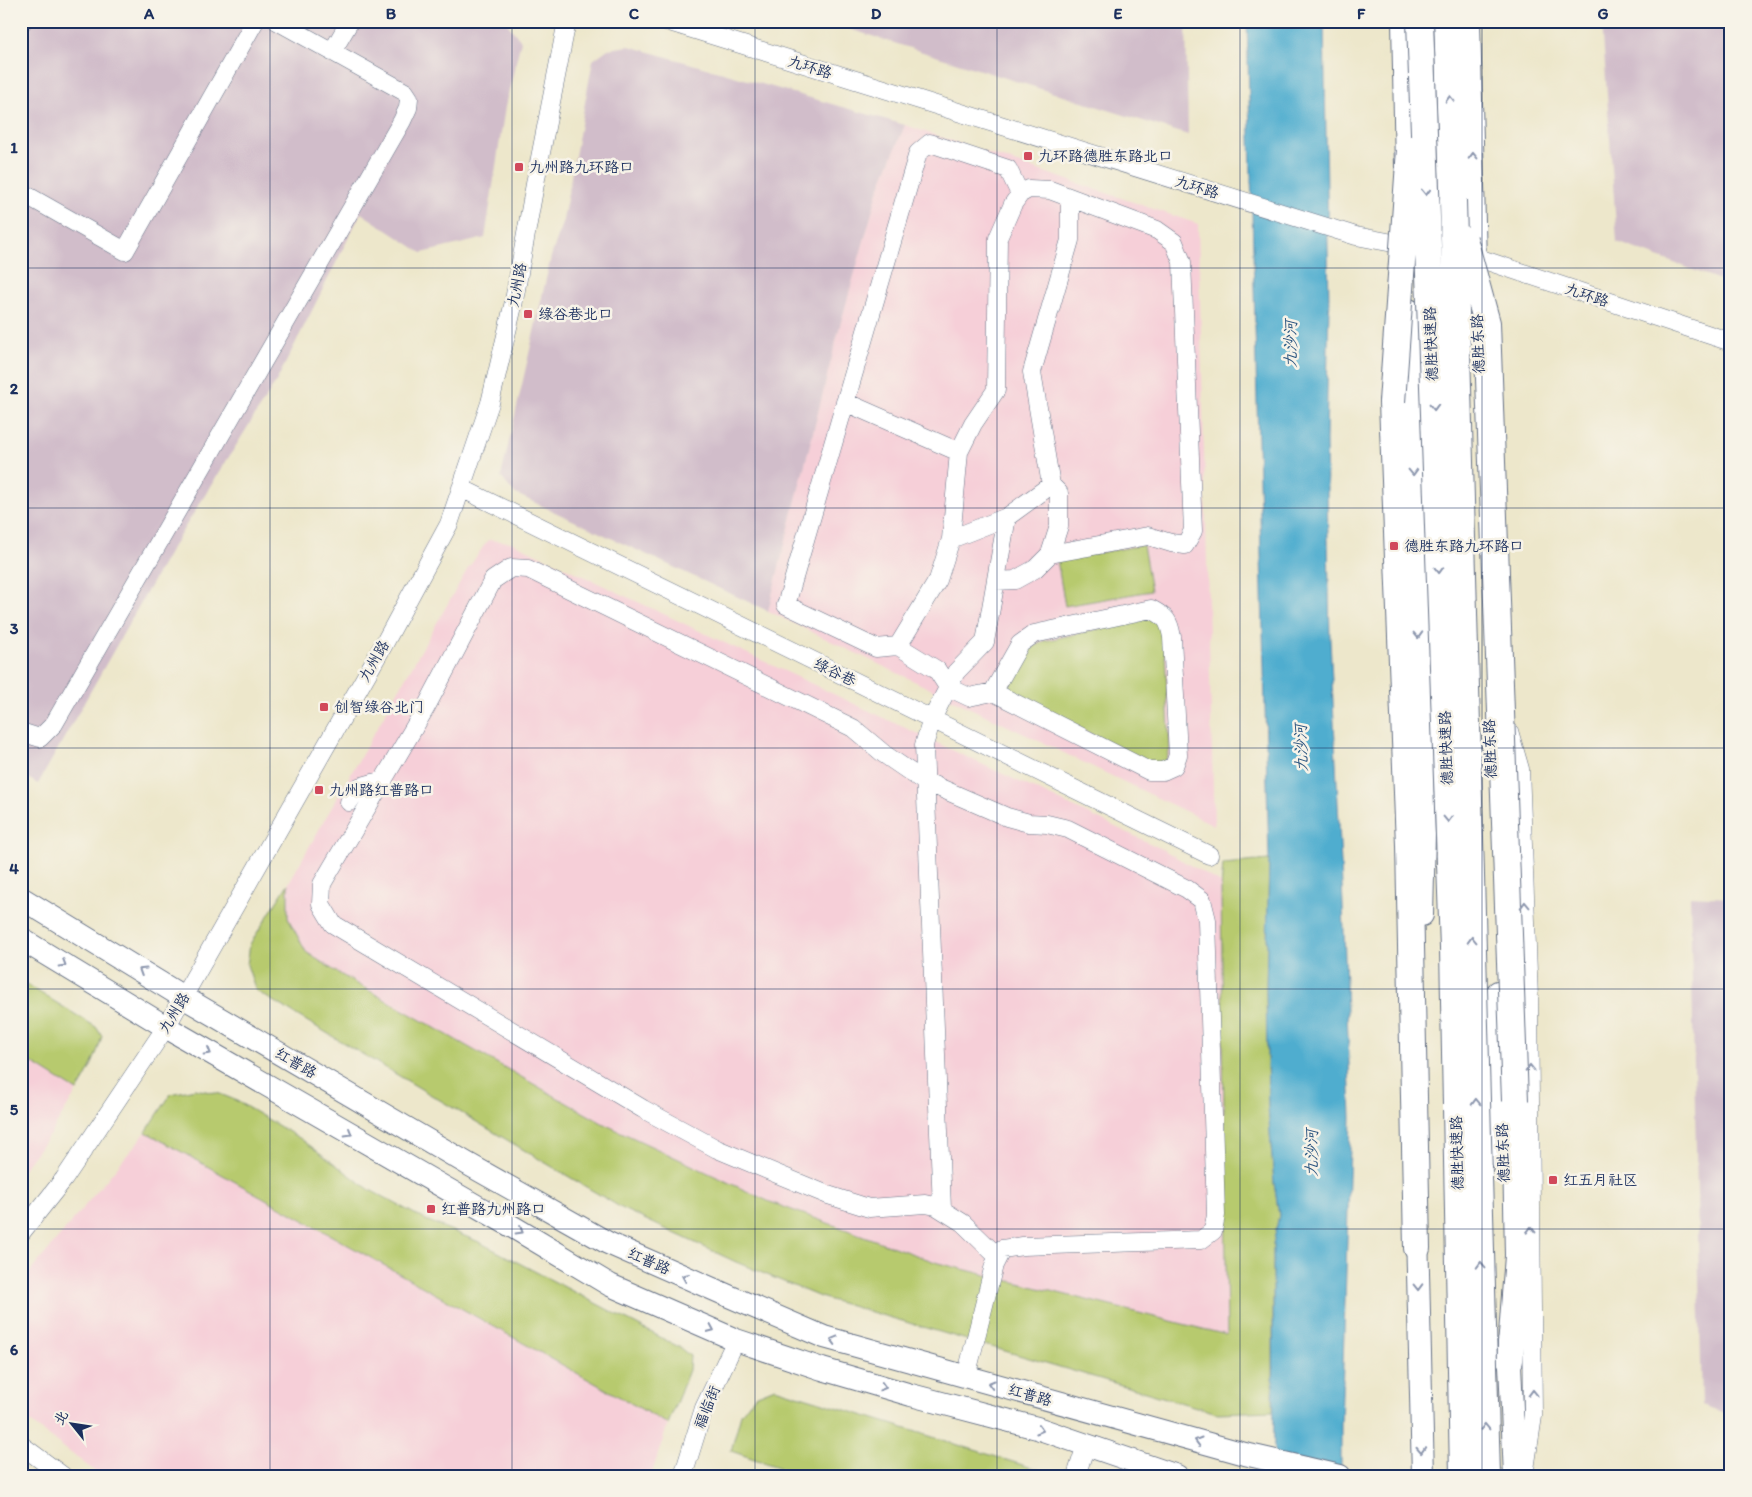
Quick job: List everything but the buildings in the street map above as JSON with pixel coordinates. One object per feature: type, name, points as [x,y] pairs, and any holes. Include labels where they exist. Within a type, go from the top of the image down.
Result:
[{"type":"highway","points":[[1417,1248],[1409,846],[1392,402],[1419,21]]},
{"type":"highway","name":"德胜快速路","points":[[1419,21],[1453,948],[1463,1476]]},
{"type":"highway","name":"德胜快速路","points":[[1447,21],[1487,1476]]},
{"type":"highway","points":[[1453,200],[1487,323],[1515,1101],[1518,1256],[1510,1360]]},
{"type":"main road","points":[[1403,21],[1407,246],[1424,834],[1417,1248],[1423,1476]]},
{"type":"main road","name":"德胜东路","points":[[1469,21],[1515,1476]]},
{"type":"main road","name":"红普路","points":[[21,898],[183,997],[468,1164],[608,1243],[824,1337],[1245,1454],[1340,1476]]},
{"type":"main road","name":"红普路","points":[[21,939],[166,1027],[610,1285],[736,1340],[822,1369],[911,1395],[1037,1428],[1177,1476]]},
{"type":"street","points":[[21,192],[125,251],[255,21]]},
{"type":"street","points":[[21,732],[40,738],[54,724],[408,108],[409,98],[405,92],[277,21]]},
{"type":"street","points":[[332,52],[350,21]]},
{"type":"street","name":"九州路","points":[[21,1233],[64,1179],[166,1027],[383,646],[449,524],[490,403],[513,306],[567,21]]},
{"type":"street","name":"九环路","points":[[666,21],[1356,236],[1475,257],[1731,342]]},
{"type":"street","points":[[993,692],[1020,644],[1034,634],[1150,609],[1164,616],[1170,626],[1172,637],[1178,755],[1174,766],[1163,771],[1149,771],[993,692],[969,697],[948,687],[937,670],[898,646],[876,648],[786,605],[918,153],[930,143],[1008,168],[1020,194]]},
{"type":"street","points":[[898,646],[938,580],[951,539],[959,452],[973,424],[996,390],[998,238],[1013,204],[1020,194],[1029,189],[1050,190],[1157,230],[1174,242],[1182,262],[1193,532],[1185,545],[1148,536],[1050,554]]},
{"type":"street","points":[[996,581],[1015,580],[1035,568],[1050,554],[1059,526],[1059,493],[1051,485],[1032,372],[1070,240],[1070,198]]},
{"type":"street","points":[[845,402],[959,452]]},
{"type":"street","points":[[951,539],[1007,517],[1051,485]]},
{"type":"street","name":"绿谷巷","points":[[462,488],[1210,856]]},
{"type":"street","points":[[942,1209],[924,745],[932,719],[956,672],[986,642],[1007,517]]},
{"type":"street","points":[[966,1377],[994,1265],[998,1257],[1002,1249],[1023,1246],[1202,1240],[1213,1231],[1216,1215],[1207,920],[1202,900],[1187,889],[1068,829],[1047,824],[1029,823],[1006,817],[925,781],[884,754],[853,728],[528,569],[510,568],[494,580],[425,709],[322,884],[321,904],[333,924],[644,1109],[717,1149],[828,1195],[869,1208],[925,1204],[936,1206],[963,1223],[998,1257]]},
{"type":"street","points":[[1488,658],[1520,769],[1529,998],[1533,1416],[1524,1476]]},
{"type":"street","points":[[349,802],[359,787],[384,780]]},
{"type":"street","name":"福临街","points":[[683,1476],[704,1408],[736,1340]]},
{"type":"street","points":[[21,1445],[63,1476]]},
{"type":"street","points":[[1076,1476],[1086,1445]]},
{"type":"shaded area","points":[[21,21],[505,21],[521,41],[505,107],[485,238],[422,253],[361,213],[277,380],[170,551],[38,784],[21,774]]},
{"type":"shaded area","points":[[824,21],[1186,21],[1188,135]]},
{"type":"shaded area","points":[[1602,21],[1731,21],[1731,284],[1617,242]]},
{"type":"shaded area","points":[[629,46],[905,125],[878,191],[839,329],[768,611],[514,493],[501,477],[551,257],[563,220],[593,60],[608,49]]},
{"type":"shaded area","points":[[905,125],[1198,224],[1214,825],[768,611],[839,329],[878,191]]},
{"type":"shaded area","points":[[488,540],[511,542],[1162,849],[1221,883],[1227,1335],[938,1263],[770,1202],[604,1124],[338,973],[305,952],[288,918],[288,884],[467,570]]},
{"type":"shaded area","points":[[1690,896],[1731,898],[1731,1415],[1702,1405]]},
{"type":"shaded area","points":[[21,1056],[77,1091],[51,1133],[21,1172]]},
{"type":"shaded area","points":[[146,1132],[668,1424],[651,1476],[101,1476],[21,1415],[21,1283]]},
{"type":"green space","points":[[1143,545],[1151,591],[1065,606],[1057,560]]},
{"type":"green space","points":[[1148,618],[1157,623],[1164,633],[1170,749],[1167,758],[1161,766],[1153,765],[1014,696],[1008,688],[1031,648],[1044,641]]},
{"type":"green space","points":[[1269,860],[1266,990],[1268,1107],[1274,1183],[1279,1215],[1273,1245],[1273,1411],[1217,1413],[820,1297],[736,1262],[625,1210],[256,991],[247,965],[250,944],[288,884],[288,918],[306,952],[338,973],[604,1124],[770,1202],[938,1263],[1227,1335],[1221,890],[1223,864]]},
{"type":"green space","points":[[21,981],[96,1027],[102,1036],[92,1065],[77,1091],[21,1056]]},
{"type":"green space","points":[[195,1089],[220,1094],[235,1100],[301,1139],[370,1190],[426,1220],[479,1242],[679,1347],[690,1356],[689,1370],[668,1424],[146,1132],[171,1094]]},
{"type":"green space","points":[[775,1388],[1058,1476],[804,1476],[731,1451],[741,1414],[755,1396]]},
{"type":"water","name":"九沙河","points":[[1247,21],[1324,21],[1329,305],[1326,440],[1330,640],[1351,1117],[1341,1476],[1274,1476],[1273,1245],[1279,1215],[1274,1183],[1268,1107],[1266,990],[1269,860]]},
{"type":"place","name":"九环路德胜东路北口","points":[[1028,156]]},
{"type":"place","name":"九州路九环路口","points":[[519,167]]},
{"type":"place","name":"绿谷巷北口","points":[[528,314]]},
{"type":"place","name":"德胜东路九环路口","points":[[1394,546]]},
{"type":"place","name":"创智绿谷北门","points":[[324,707]]},
{"type":"place","name":"九州路红普路口","points":[[319,790]]},
{"type":"place","name":"红五月社区","points":[[1553,1180]]},
{"type":"place","name":"红普路九州路口","points":[[431,1209]]}]
